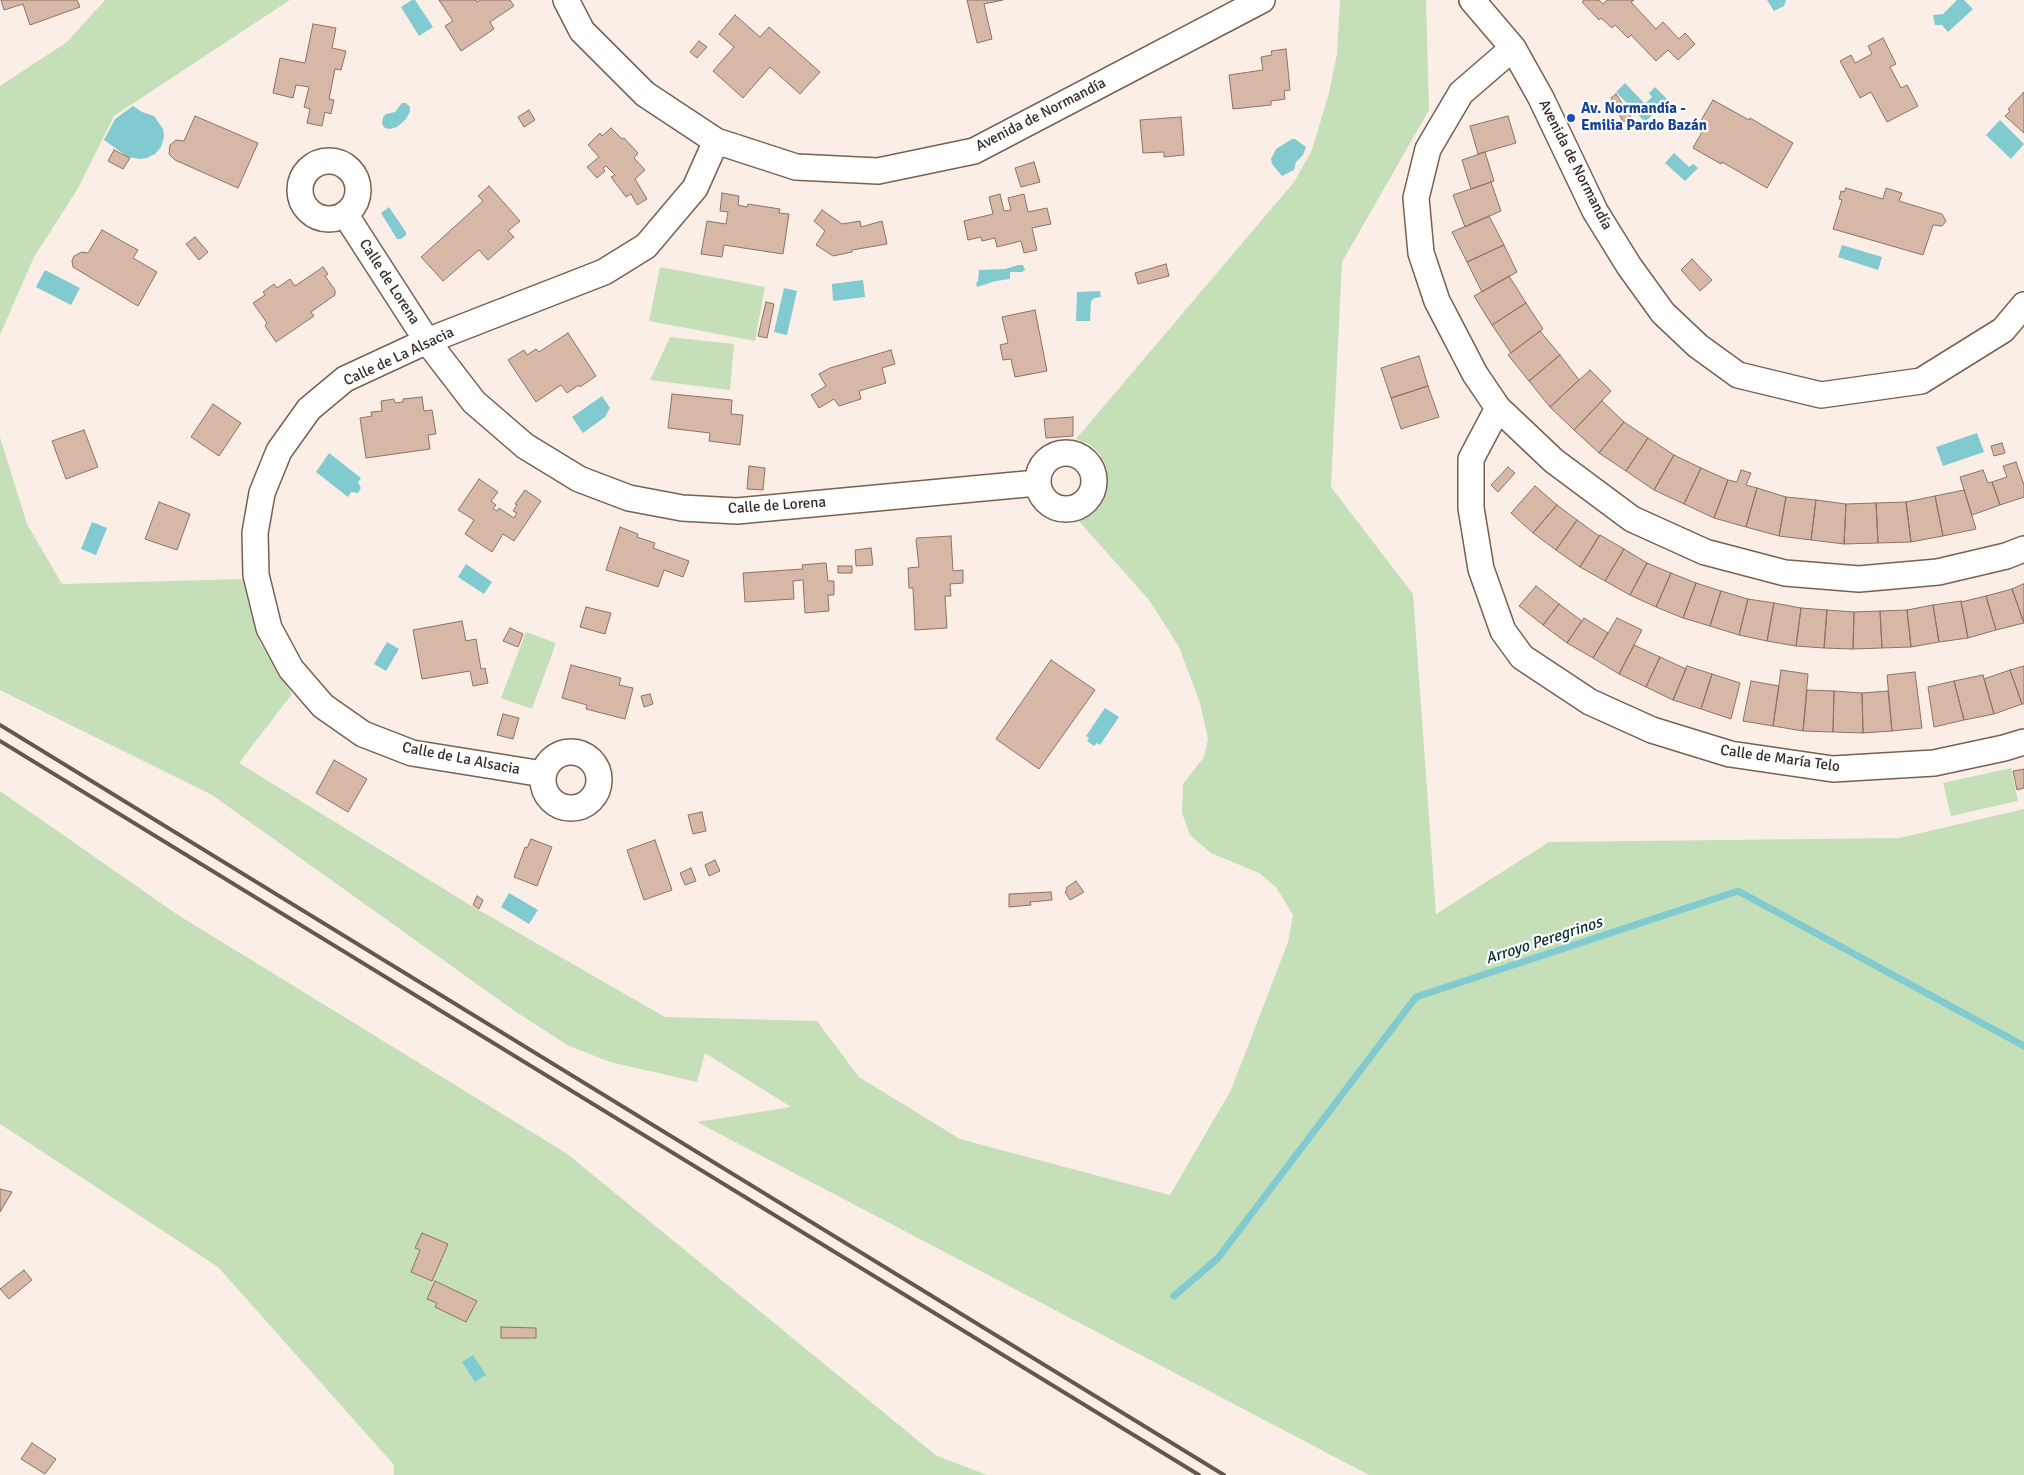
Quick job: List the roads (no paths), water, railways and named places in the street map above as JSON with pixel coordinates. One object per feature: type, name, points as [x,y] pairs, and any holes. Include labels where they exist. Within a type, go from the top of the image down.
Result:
[{"type":"street","name":"Avenida de Normandía","points":[[566,0],[582,31],[645,94],[716,142],[796,168],[878,171],[974,151],[1262,0]]},
{"type":"street","name":"Avenida de Normandía","points":[[1472,0],[1513,48],[1541,98],[1595,211],[1629,266],[1663,313],[1698,346],[1738,375],[1821,395],[1921,381],[2003,330],[2024,305]]},
{"type":"street","points":[[1513,48],[1461,93],[1428,149],[1416,198],[1421,254],[1437,301],[1475,374],[1498,408],[1554,461],[1632,519],[1704,552],[1785,573],[1859,579],[1938,572],[2006,556],[2024,548]]},
{"type":"street","name":"Calle de La Alsacia","points":[[543,774],[412,752],[363,734],[323,706],[291,669],[270,628],[256,575],[255,533],[262,494],[278,451],[309,409],[345,379],[427,341],[604,272],[646,246],[695,188],[716,142]]},
{"type":"street","name":"Calle de Lorena","points":[[345,214],[427,341],[474,402],[525,446],[579,478],[629,498],[682,508],[737,511],[1037,483]]},
{"type":"street","name":"Calle de María Telo","points":[[1498,408],[1471,459],[1472,508],[1481,569],[1503,631],[1522,657],[1590,702],[1652,730],[1730,754],[1833,769],[1934,763],[2024,742]]},
{"type":"water","points":[[415,0],[433,27],[419,36],[401,7]]},
{"type":"water","points":[[1767,0],[1786,0],[1784,6],[1774,11]]},
{"type":"water","points":[[1957,0],[1964,0],[1973,9],[1948,32],[1942,25],[1935,25],[1933,15],[1943,14]]},
{"type":"water","points":[[1625,83],[1645,104],[1652,97],[1649,93],[1655,87],[1668,100],[1645,122],[1616,92]]},
{"type":"water","points":[[402,103],[406,103],[410,107],[410,112],[405,120],[397,127],[385,128],[382,124],[383,117],[386,114],[395,112]]},
{"type":"water","points":[[133,106],[142,112],[154,116],[163,129],[164,137],[161,147],[155,154],[147,158],[128,157],[104,140],[115,119]]},
{"type":"water","points":[[2000,120],[2024,144],[2011,159],[1986,135]]},
{"type":"water","points":[[1292,139],[1306,147],[1303,155],[1296,162],[1294,170],[1282,176],[1272,164],[1271,159],[1276,149]]},
{"type":"water","points":[[1674,153],[1689,167],[1693,164],[1698,168],[1685,181],[1665,163]]},
{"type":"water","points":[[389,207],[406,232],[406,235],[401,239],[397,239],[381,213]]},
{"type":"water","points":[[1842,245],[1882,257],[1878,270],[1838,257]]},
{"type":"water","points":[[1023,265],[1025,270],[1022,272],[1010,272],[1010,279],[977,287],[979,270],[1005,269]]},
{"type":"water","points":[[45,270],[80,288],[71,305],[36,287]]},
{"type":"water","points":[[863,280],[865,297],[833,301],[832,284]]},
{"type":"water","points":[[784,288],[797,291],[787,335],[774,332]]},
{"type":"water","points":[[1100,291],[1101,297],[1094,298],[1091,301],[1090,321],[1076,321],[1077,292]]},
{"type":"water","points":[[602,396],[610,408],[605,417],[583,433],[572,417]]},
{"type":"water","points":[[1977,433],[1984,452],[1943,466],[1936,447]]},
{"type":"water","points":[[329,453],[361,478],[358,482],[361,488],[358,493],[351,492],[348,497],[316,472]]},
{"type":"water","points":[[92,522],[107,528],[96,555],[81,549]]},
{"type":"water","points":[[466,564],[492,582],[484,594],[458,577]]},
{"type":"water","points":[[387,642],[399,649],[386,671],[374,664]]},
{"type":"water","points":[[1105,708],[1119,717],[1100,745],[1097,743],[1094,746],[1087,741],[1089,738],[1086,736]]},
{"type":"water","points":[[509,893],[538,910],[529,924],[501,907]]},
{"type":"water","points":[[473,1355],[486,1375],[475,1382],[462,1362]]},
{"type":"waterway","name":"Arroyo Peregrinos","points":[[1174,1296],[1218,1258],[1416,997],[1738,891],[2024,1046]]},
{"type":"railway","points":[[0,725],[1224,1475]]},
{"type":"railway","points":[[0,741],[1199,1475]]},
{"type":"place","name":"Av. Normandía - Emilia Pardo Bazán","points":[[1571,118]]}]
